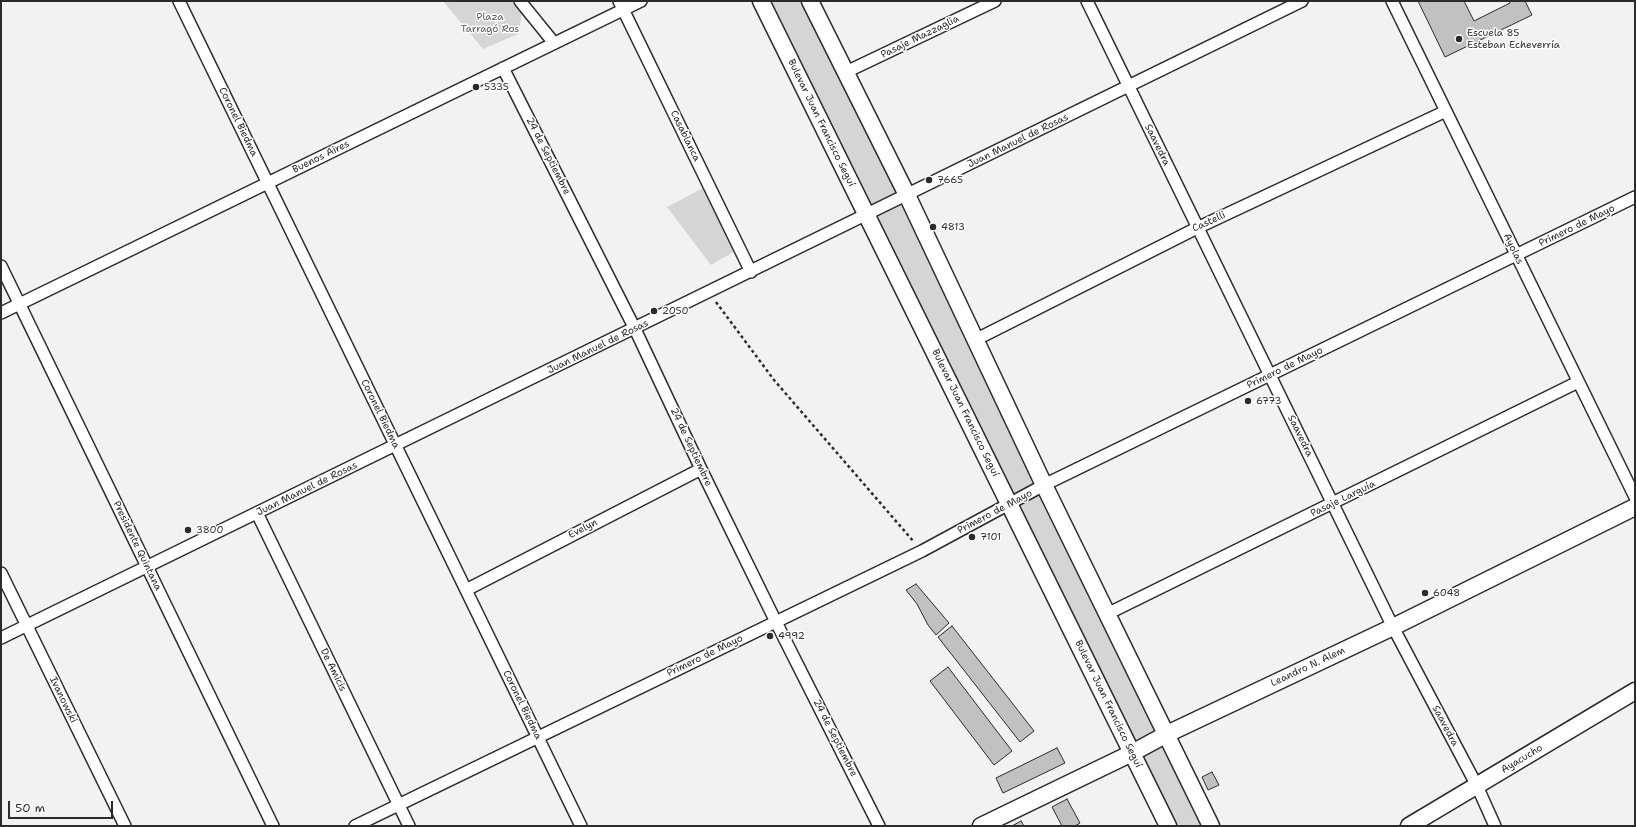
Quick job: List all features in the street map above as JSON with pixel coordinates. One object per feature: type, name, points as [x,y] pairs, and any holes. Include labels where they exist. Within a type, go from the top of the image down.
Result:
[{"type":"main road","name":"Bulevar Juan Francisco Seguí","points":[[761,1],[1168,826]]},
{"type":"main road","points":[[810,1],[844,73],[907,195],[1044,485],[1211,826]]},
{"type":"main road","name":"Leandro N. Alem","points":[[981,826],[1167,734],[1393,627],[1635,507]]},
{"type":"main road","name":"Ayacucho","points":[[1409,826],[1635,691]]},
{"type":"street","name":"Coronel Biedma","points":[[179,1],[581,826]]},
{"type":"street","points":[[520,1],[554,43]]},
{"type":"street","name":"Buenos Aires","points":[[1,313],[554,43],[621,5],[641,1]]},
{"type":"street","name":"Pasaje Mazzaglia","points":[[844,73],[995,1]]},
{"type":"street","name":"Saavedra","points":[[1086,1],[1393,627],[1477,786],[1495,826]]},
{"type":"street","name":"Juan Manuel de Rosas","points":[[1,638],[709,293],[1302,1]]},
{"type":"street","name":"Ayolas","points":[[1392,1],[1635,497]]},
{"type":"street","name":"Casablanca","points":[[621,5],[751,272]]},
{"type":"street","name":"24 de Septiembre","points":[[503,68],[635,329],[701,469],[776,622],[879,826]]},
{"type":"street","name":"Castelli","points":[[975,340],[1197,228],[1446,111]]},
{"type":"street","name":"Primero de Mayo","points":[[355,826],[922,551],[1044,485],[1635,197]]},
{"type":"street","name":"Presidente Quintana","points":[[1,266],[273,826]]},
{"type":"street","name":"Pasaje Larguía","points":[[1107,614],[1578,382]]},
{"type":"street","name":"Evelyn","points":[[466,590],[701,469]]},
{"type":"street","name":"De Amicis","points":[[257,513],[409,826]]},
{"type":"street","name":"Ivanowski","points":[[1,573],[125,826]]},
{"type":"path","points":[[709,293],[774,380],[922,551]]},
{"type":"green space","name":"Plaza Tarragó Ros","points":[[443,1],[511,1],[522,14],[518,34],[483,49]]},
{"type":"green space","points":[[761,1],[810,1],[1211,826],[1168,826]]},
{"type":"green space","points":[[703,188],[735,251],[711,265],[667,207]]},
{"type":"building","name":"Escuela 85 Esteban Echeverría","points":[[1418,1],[1464,1],[1474,21],[1510,3],[1509,1],[1525,1],[1532,15],[1445,57]]},
{"type":"building","points":[[916,584],[949,623],[936,635],[928,625],[917,604],[906,590]]},
{"type":"building","points":[[952,626],[1034,731],[1020,742],[938,637]]},
{"type":"building","points":[[948,667],[1012,751],[994,765],[930,681]]},
{"type":"building","points":[[1057,748],[1065,763],[1003,793],[996,778]]},
{"type":"building","points":[[1212,772],[1219,785],[1208,790],[1202,777]]},
{"type":"building","points":[[1067,799],[1080,823],[1075,826],[1062,826],[1052,807]]},
{"type":"building","points":[[1021,821],[1024,826],[1012,826]]},
{"type":"place","name":"Escuela 85 Esteban Echeverría","points":[[1459,39]]},
{"type":"place","name":"5335","points":[[476,87]]},
{"type":"place","name":"7665","points":[[929,180]]},
{"type":"place","name":"4813","points":[[933,227]]},
{"type":"place","name":"2050","points":[[654,311]]},
{"type":"place","name":"6773","points":[[1248,401]]},
{"type":"place","name":"3800","points":[[188,530]]},
{"type":"place","name":"7101","points":[[972,537]]},
{"type":"place","name":"6048","points":[[1425,593]]},
{"type":"place","name":"4992","points":[[770,636]]}]
